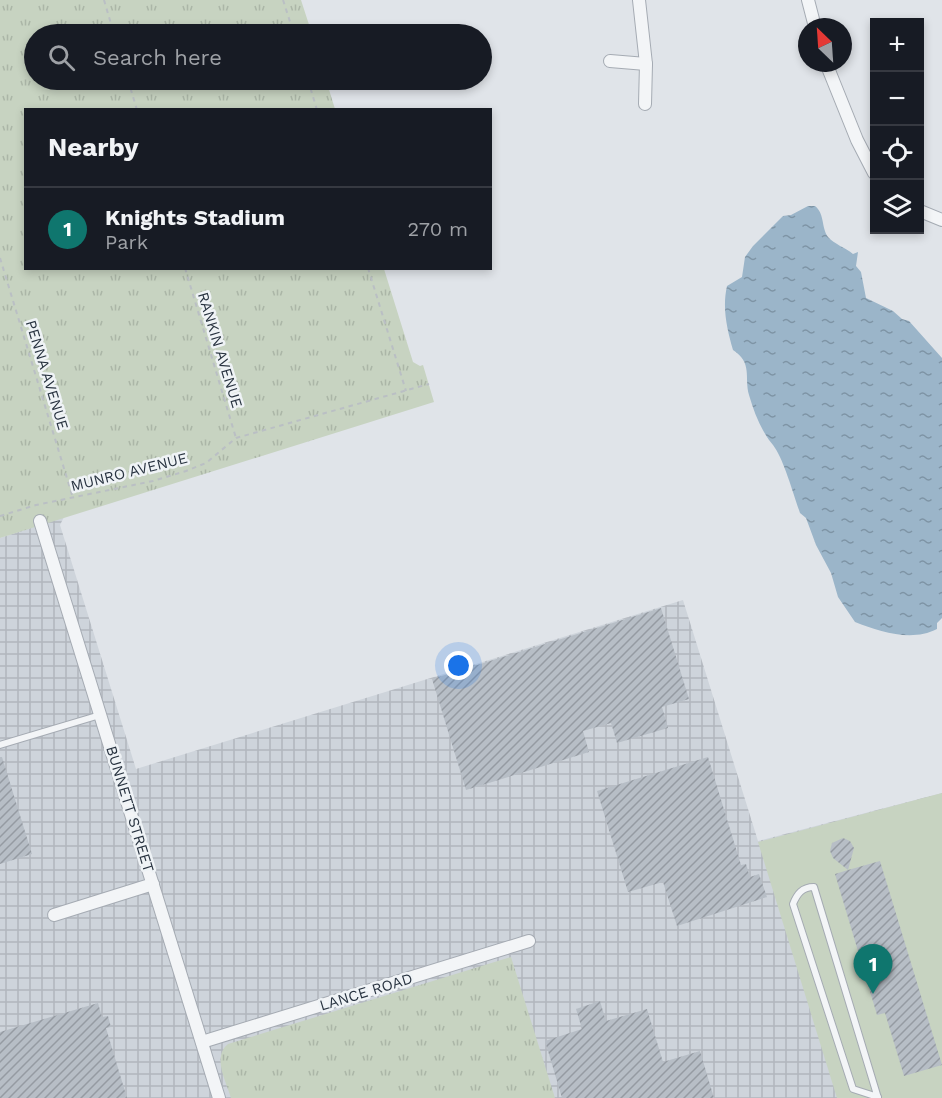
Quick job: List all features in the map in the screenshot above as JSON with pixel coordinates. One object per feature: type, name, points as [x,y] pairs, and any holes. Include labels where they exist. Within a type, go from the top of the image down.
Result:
[{"type":"street","points":[[639,0],[646,64],[645,104]]},
{"type":"street","points":[[808,0],[813,18]]},
{"type":"street","points":[[610,61],[646,64]]},
{"type":"street","points":[[830,72],[857,140],[870,165]]},
{"type":"street","points":[[924,213],[942,220]]},
{"type":"street","name":"BUNNETT STREET","points":[[40,521],[219,1098]]},
{"type":"street","points":[[54,915],[153,884]]},
{"type":"street","name":"LANCE ROAD","points":[[202,1042],[529,941]]},
{"type":"lane","points":[[0,745],[101,714]]},
{"type":"lane","points":[[808,887],[814,887],[878,1098],[853,1089],[793,904],[798,894],[808,887]]},
{"type":"path","points":[[104,0],[111,24]]},
{"type":"path","points":[[283,0],[291,24]]},
{"type":"path","points":[[131,90],[136,108]]},
{"type":"path","points":[[311,90],[316,108]]},
{"type":"path","name":"PENNA AVENUE","points":[[0,258],[73,498]]},
{"type":"path","name":"RANKIN AVENUE","points":[[186,270],[236,438]]},
{"type":"path","points":[[369,270],[406,391]]},
{"type":"path","name":"MUNRO AVENUE","points":[[0,516],[36,505],[153,481],[186,471],[206,463],[236,438],[429,384]]},
{"type":"shaded area","points":[[64,517],[60,525],[136,769],[683,600],[758,841],[942,793],[942,1098],[0,1098],[0,538]]},
{"type":"green space","points":[[0,0],[301,0],[309,24],[24,24],[24,90],[329,90],[335,108],[24,108],[24,270],[384,270],[413,362],[420,366],[423,365],[434,402],[0,538]]},
{"type":"green space","points":[[942,793],[942,1098],[837,1098],[758,842]]},
{"type":"green space","points":[[511,957],[555,1098],[231,1098],[221,1062],[223,1049],[228,1044]]},
{"type":"water","points":[[808,206],[815,206],[818,209],[828,237],[853,254],[858,252],[856,266],[861,272],[866,298],[909,321],[942,358],[942,618],[937,623],[937,629],[927,633],[896,634],[855,622],[838,597],[831,573],[816,545],[806,518],[800,513],[782,461],[754,411],[749,395],[746,365],[733,350],[725,310],[727,286],[742,277],[745,257],[783,216],[791,215]]},
{"type":"building","points":[[661,608],[689,699],[662,707],[668,728],[617,743],[611,723],[583,731],[589,752],[466,790],[432,679]]},
{"type":"building","points":[[0,757],[2,757],[32,854],[0,864]]},
{"type":"building","points":[[708,757],[741,865],[746,864],[750,877],[759,874],[767,897],[677,926],[663,882],[628,892],[597,791]]},
{"type":"building","points":[[843,838],[850,841],[854,848],[848,870],[833,858],[830,851],[832,843]]},
{"type":"building","points":[[880,861],[942,1065],[904,1076],[885,1013],[877,1015],[835,874]]},
{"type":"building","points":[[600,1001],[606,1021],[647,1009],[663,1062],[700,1051],[714,1098],[562,1098],[545,1041],[582,1029],[576,1009]]},
{"type":"building","points":[[98,1003],[102,1017],[108,1016],[111,1027],[106,1028],[127,1098],[0,1098],[0,1032]]},
{"type":"place","name":"Knights Stadium","points":[[873,994]]}]
